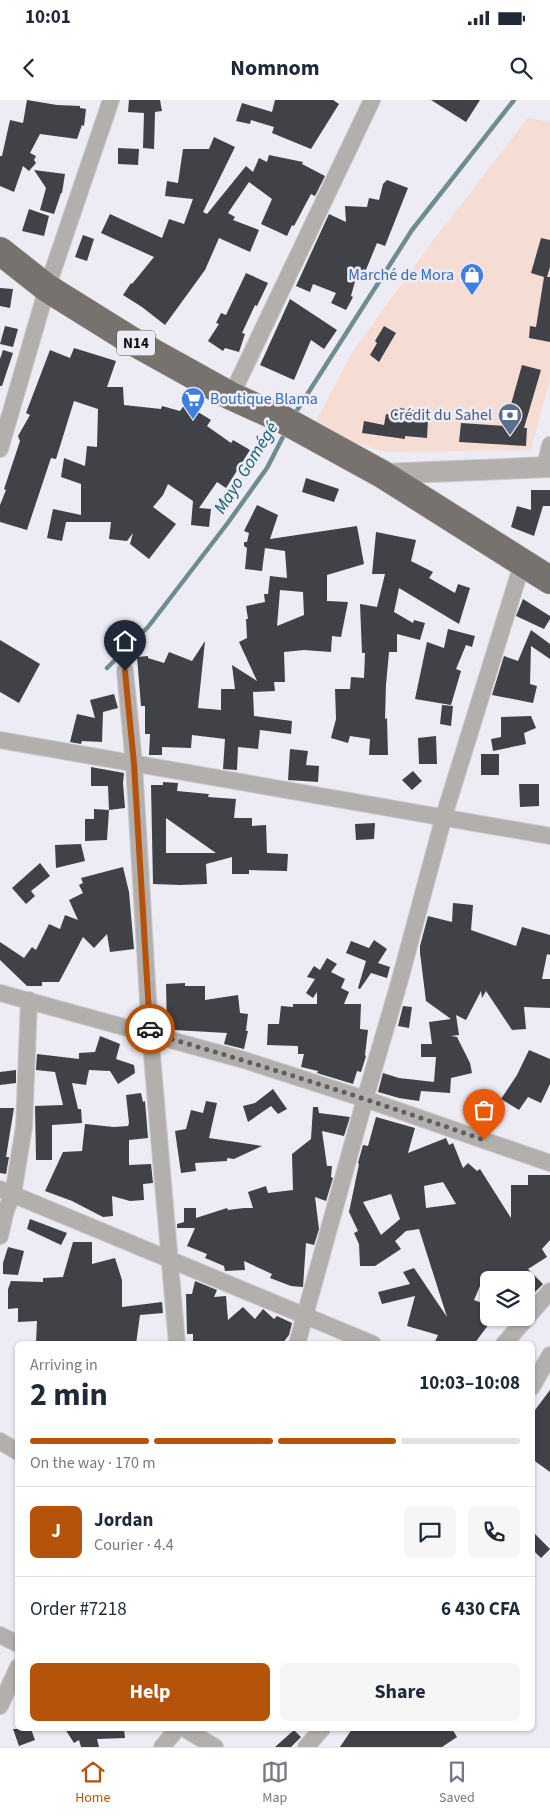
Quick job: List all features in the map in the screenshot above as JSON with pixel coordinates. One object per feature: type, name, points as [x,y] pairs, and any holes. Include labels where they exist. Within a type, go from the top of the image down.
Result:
[{"type":"highway","name":"N14","points":[[0,251],[47,288],[132,341],[231,396],[288,423],[382,474],[523,561],[550,580]]},
{"type":"street","points":[[0,450],[47,288],[111,100]]},
{"type":"street","points":[[231,396],[372,100]]},
{"type":"street","points":[[382,474],[547,467],[550,445]]},
{"type":"street","points":[[298,1341],[365,1099],[400,983],[444,816],[523,561]]},
{"type":"street","points":[[125,671],[134,764],[150,1033],[177,1341]]},
{"type":"street","points":[[0,740],[550,836]]},
{"type":"street","points":[[0,993],[244,1060],[365,1099],[550,1163]]},
{"type":"street","points":[[0,1236],[6,1210],[7,1192],[24,1127],[30,1000]]},
{"type":"street","points":[[7,1192],[366,1341]]},
{"type":"street","points":[[507,1341],[550,1291]]},
{"type":"street","points":[[535,1382],[550,1355]]},
{"type":"street","points":[[0,1441],[15,1450]]},
{"type":"street","points":[[0,1635],[15,1642]]},
{"type":"street","points":[[0,1706],[15,1674]]},
{"type":"street","points":[[162,1747],[175,1731]]},
{"type":"street","points":[[188,1731],[215,1747]]},
{"type":"street","points":[[306,1747],[320,1731]]},
{"type":"shaded area","name":"Marché de Mora","points":[[528,118],[550,122],[550,378],[531,450],[385,452],[354,442],[316,421],[351,354],[435,238]]},
{"type":"building","points":[[27,100],[57,105],[80,106],[80,108],[86,109],[84,126],[82,125],[77,139],[40,134],[30,153],[36,156],[34,160],[36,163],[29,171],[23,166],[14,192],[0,186],[0,156],[2,156],[10,120],[23,123]]},
{"type":"building","points":[[129,100],[160,100],[162,111],[155,112],[154,149],[143,148],[144,113],[128,112]]},
{"type":"building","points":[[275,100],[333,100],[339,104],[311,149],[272,133],[274,127],[251,120],[250,124],[236,121],[242,103],[272,112]]},
{"type":"building","points":[[431,100],[480,100],[466,122]]},
{"type":"building","points":[[214,137],[235,147],[203,212],[207,214],[246,166],[253,172],[259,158],[267,162],[269,155],[303,162],[302,164],[325,176],[315,196],[311,194],[287,236],[261,224],[272,199],[249,182],[228,213],[235,217],[233,220],[259,230],[250,252],[219,238],[205,270],[165,325],[123,295],[154,257],[101,233],[110,214],[162,238],[169,219],[184,224],[193,199],[165,196],[167,181],[178,183],[183,149],[209,149]]},
{"type":"building","points":[[118,148],[139,149],[138,165],[118,164]]},
{"type":"building","points":[[34,170],[65,174],[62,193],[54,214],[40,210],[46,188]]},
{"type":"building","points":[[387,180],[408,188],[385,246],[377,243],[363,277],[357,274],[351,296],[353,297],[346,310],[331,303],[336,293],[313,284],[310,292],[296,286],[329,214],[346,222],[345,206],[367,207],[369,198],[379,200],[383,184]]},
{"type":"building","points":[[29,209],[49,216],[44,236],[22,231]]},
{"type":"building","points":[[83,235],[94,239],[87,261],[75,257]]},
{"type":"building","points":[[541,238],[550,240],[550,267],[547,277],[550,277],[550,342],[529,338],[530,326],[536,327],[544,277],[531,273]]},
{"type":"building","points":[[246,273],[268,283],[242,333],[245,334],[239,352],[225,348],[223,351],[208,341],[219,324],[216,323],[221,313],[226,315]]},
{"type":"building","points":[[0,288],[13,289],[10,308],[0,306]]},
{"type":"building","points":[[290,299],[337,330],[324,349],[311,340],[294,380],[260,365]]},
{"type":"building","points":[[5,326],[18,329],[13,347],[0,344]]},
{"type":"building","points":[[384,326],[396,333],[379,362],[370,355],[377,343],[375,341]]},
{"type":"building","points":[[74,348],[116,361],[107,387],[123,387],[124,405],[161,409],[162,406],[180,411],[185,404],[211,420],[207,426],[231,443],[233,440],[250,450],[226,488],[217,482],[199,508],[211,509],[209,527],[191,525],[193,501],[168,484],[163,495],[153,507],[176,524],[149,559],[130,544],[133,533],[127,541],[109,539],[111,522],[66,522],[62,541],[47,538],[53,509],[81,515],[81,484],[61,477],[64,458],[85,466],[87,446],[97,447],[98,409],[74,401],[56,459],[51,458],[27,530],[0,522],[0,505],[20,441],[18,436],[30,415],[26,413],[50,350],[70,358]]},
{"type":"building","points":[[3,350],[13,353],[2,386],[0,386],[0,359]]},
{"type":"building","points":[[522,365],[541,370],[524,428],[527,428],[526,446],[459,442],[461,423],[505,426]]},
{"type":"building","points":[[393,407],[419,411],[418,419],[428,420],[427,438],[405,436],[405,439],[362,433],[364,421],[384,425],[386,414],[392,415]]},
{"type":"building","points":[[306,478],[339,489],[334,502],[302,492]]},
{"type":"building","points":[[531,490],[550,490],[550,506],[543,506],[534,536],[511,527],[517,506],[531,510]]},
{"type":"building","points":[[257,505],[278,515],[270,539],[357,526],[364,564],[327,575],[327,601],[348,602],[341,637],[332,636],[331,652],[304,650],[284,652],[285,682],[274,682],[275,691],[253,692],[254,716],[292,721],[291,734],[260,730],[258,749],[238,747],[237,770],[223,769],[225,739],[192,735],[191,748],[162,747],[162,755],[149,755],[150,734],[145,734],[145,706],[141,706],[137,657],[148,656],[148,658],[164,663],[169,652],[192,661],[205,641],[198,708],[221,710],[221,689],[235,689],[232,665],[257,681],[239,642],[247,638],[246,619],[248,619],[246,606],[265,602],[264,594],[268,594],[270,576],[287,578],[285,551],[265,548],[262,571],[245,569],[247,548],[244,546],[244,542],[247,542],[249,533],[244,531]],"holes":[[[280,590],[303,592],[304,615],[277,626]]]},
{"type":"building","points":[[376,532],[416,540],[411,561],[433,572],[429,578],[455,593],[458,584],[470,588],[459,624],[399,588],[394,612],[413,623],[414,620],[425,623],[420,640],[397,634],[397,652],[389,652],[385,719],[387,718],[388,755],[369,755],[370,739],[350,736],[348,743],[331,738],[336,719],[335,689],[350,689],[351,677],[364,678],[365,653],[362,653],[360,604],[377,607],[385,574],[372,574]]},
{"type":"building","points":[[523,599],[550,616],[544,629],[516,616]]},
{"type":"building","points":[[448,629],[475,636],[472,647],[466,645],[456,669],[461,671],[451,705],[415,699],[427,642],[444,648]]},
{"type":"building","points":[[531,630],[550,644],[550,659],[531,646],[530,684],[537,686],[533,703],[492,695],[504,656],[518,661]]},
{"type":"building","points":[[0,640],[40,664],[19,703],[0,692]]},
{"type":"building","points":[[114,694],[118,708],[103,712],[102,742],[82,741],[81,744],[70,742],[77,714],[95,718],[90,700]]},
{"type":"building","points":[[442,705],[453,706],[451,726],[440,724]]},
{"type":"building","points":[[531,716],[536,728],[524,733],[526,744],[493,751],[491,739],[501,737],[501,717]]},
{"type":"building","points":[[436,736],[437,764],[419,764],[418,738]]},
{"type":"building","points":[[290,749],[308,751],[306,765],[319,766],[318,782],[288,780]]},
{"type":"building","points":[[481,754],[499,754],[499,775],[481,775]]},
{"type":"building","points":[[91,767],[124,773],[125,808],[109,810],[108,786],[91,786]]},
{"type":"building","points":[[413,771],[422,781],[412,790],[402,780]]},
{"type":"building","points":[[163,782],[178,783],[177,791],[209,794],[208,797],[236,799],[234,818],[252,818],[252,826],[266,825],[267,853],[288,854],[287,871],[249,870],[249,874],[232,874],[232,857],[206,864],[207,884],[153,884],[151,785],[163,785]],"holes":[[[166,818],[216,853],[166,853]]]},
{"type":"building","points":[[519,784],[539,784],[539,806],[520,807]]},
{"type":"building","points":[[94,809],[109,810],[107,840],[85,841],[85,819],[94,819]]},
{"type":"building","points":[[375,823],[374,839],[356,840],[355,824]]},
{"type":"building","points":[[81,844],[85,861],[56,868],[55,845]]},
{"type":"building","points":[[40,863],[50,876],[31,891],[35,896],[26,904],[12,888]]},
{"type":"building","points":[[123,867],[129,892],[134,949],[110,952],[107,934],[94,948],[83,937],[59,982],[42,982],[42,986],[27,986],[0,960],[0,942],[24,958],[32,947],[36,950],[49,924],[60,929],[65,915],[78,920],[69,900],[83,893],[79,885],[83,883],[81,878]]},
{"type":"building","points":[[453,903],[473,905],[471,930],[516,946],[522,927],[550,935],[550,955],[547,954],[542,979],[550,979],[550,1008],[524,1007],[526,1029],[512,1030],[486,991],[482,998],[481,991],[466,1020],[456,1015],[459,1035],[451,1036],[457,1037],[470,1063],[472,1073],[451,1078],[450,1093],[421,1091],[419,1101],[378,1092],[383,1073],[399,1078],[434,1082],[436,1057],[421,1057],[421,1044],[432,1044],[429,1022],[451,1019],[426,1001],[420,946],[428,916],[452,922]]},
{"type":"building","points":[[374,940],[387,949],[378,963],[390,967],[387,978],[371,973],[360,989],[358,988],[366,961],[346,953],[351,941],[369,948]]},
{"type":"building","points":[[327,958],[337,964],[331,972],[345,979],[341,988],[349,992],[344,1004],[361,1004],[360,1029],[368,1030],[366,1056],[361,1072],[357,1071],[353,1084],[301,1067],[304,1054],[298,1054],[298,1046],[267,1045],[268,1024],[279,1024],[281,1006],[293,1007],[293,1004],[317,1004],[317,992],[313,998],[306,993],[315,979],[307,977],[314,966],[320,970]]},
{"type":"building","points":[[185,983],[185,986],[205,986],[205,1000],[238,995],[240,1013],[248,1014],[246,1031],[248,1031],[244,1049],[224,1044],[227,1033],[167,1028],[166,984]]},
{"type":"building","points":[[403,1006],[412,1007],[409,1028],[398,1026]]},
{"type":"building","points":[[100,1036],[120,1044],[116,1059],[134,1065],[135,1073],[118,1084],[110,1071],[89,1070],[86,1085],[72,1083],[78,1109],[81,1109],[82,1123],[52,1125],[52,1160],[36,1160],[35,1106],[63,1105],[55,1072],[36,1070],[37,1054],[79,1059],[79,1053],[95,1052]]},
{"type":"building","points":[[529,1050],[550,1059],[550,1084],[541,1103],[528,1097],[519,1110],[501,1099],[517,1075]]},
{"type":"building","points":[[16,1070],[16,1083],[0,1085],[0,1072]]},
{"type":"building","points":[[273,1089],[287,1109],[278,1114],[271,1106],[248,1122],[243,1106],[255,1103]]},
{"type":"building","points":[[141,1093],[143,1102],[145,1101],[148,1138],[129,1140],[129,1165],[151,1164],[153,1183],[143,1184],[144,1200],[130,1201],[112,1196],[113,1216],[103,1217],[72,1201],[45,1191],[63,1152],[82,1151],[85,1124],[114,1127],[128,1126],[126,1095]]},
{"type":"building","points":[[206,1101],[217,1103],[209,1138],[262,1146],[234,1159],[227,1158],[227,1161],[195,1163],[196,1171],[181,1173],[175,1131],[186,1129],[191,1110],[203,1113]]},
{"type":"building","points":[[313,1107],[318,1107],[319,1113],[350,1117],[344,1136],[322,1131],[327,1166],[332,1166],[331,1177],[333,1178],[326,1201],[315,1197],[319,1229],[314,1245],[306,1243],[303,1287],[291,1286],[270,1278],[272,1274],[244,1261],[245,1270],[225,1271],[224,1266],[205,1258],[207,1254],[187,1246],[195,1228],[177,1228],[177,1224],[184,1222],[184,1208],[196,1208],[196,1218],[227,1208],[228,1210],[253,1208],[248,1192],[266,1186],[268,1193],[293,1190],[292,1154],[311,1139]]},
{"type":"building","points":[[0,1108],[14,1108],[6,1157],[0,1157]]},
{"type":"building","points":[[376,1117],[415,1128],[408,1153],[446,1138],[449,1145],[453,1143],[463,1168],[468,1163],[477,1171],[480,1169],[511,1218],[511,1185],[528,1185],[528,1175],[550,1175],[550,1240],[542,1249],[547,1257],[528,1269],[530,1271],[480,1271],[480,1286],[474,1300],[480,1302],[480,1326],[488,1326],[476,1341],[435,1341],[438,1335],[407,1326],[415,1296],[382,1304],[378,1292],[410,1284],[403,1272],[414,1268],[447,1317],[419,1229],[406,1231],[395,1241],[401,1249],[375,1266],[360,1266],[359,1244],[354,1233],[358,1231],[349,1212],[363,1145],[368,1146]],"holes":[[[443,1182],[456,1204],[426,1208],[424,1186]],[[391,1194],[400,1219],[381,1235],[363,1202]]]},
{"type":"building","points":[[0,1157],[9,1157],[6,1174],[0,1173]]},
{"type":"building","points":[[30,1219],[67,1233],[61,1245],[27,1229]]},
{"type":"building","points":[[73,1242],[92,1242],[92,1264],[115,1258],[122,1280],[122,1307],[162,1302],[163,1313],[140,1315],[136,1341],[36,1341],[37,1321],[18,1322],[18,1308],[8,1309],[8,1289],[11,1281],[43,1282],[43,1278],[63,1277]]},
{"type":"building","points":[[8,1247],[24,1251],[18,1275],[3,1274],[3,1263]]},
{"type":"building","points":[[535,1276],[543,1284],[535,1292]]},
{"type":"building","points":[[195,1281],[217,1290],[214,1297],[226,1296],[228,1320],[243,1307],[255,1319],[263,1309],[274,1319],[277,1316],[292,1323],[289,1335],[284,1341],[193,1341],[193,1334],[187,1334],[186,1294],[192,1294]]},
{"type":"building","points":[[550,1390],[550,1472],[535,1461],[535,1410]]},
{"type":"building","points":[[535,1534],[550,1549],[541,1558],[535,1552]]},
{"type":"building","points":[[13,1729],[15,1731],[32,1731],[35,1740],[19,1746]]},
{"type":"building","points":[[66,1731],[124,1731],[125,1738],[97,1739],[99,1747],[81,1747],[79,1740],[74,1743]]},
{"type":"building","points":[[293,1731],[301,1737],[291,1747],[275,1747]]},
{"type":"building","points":[[351,1731],[453,1731],[457,1737],[442,1747],[340,1747]]},
{"type":"waterway","name":"Mayo Gomégé","points":[[294,415],[412,230],[514,100]]},
{"type":"waterway","name":"Mayo Gomégé","points":[[107,668],[148,627],[227,524],[267,468],[286,431]]},
{"type":"way so far","points":[[150,1029],[150,1033],[285,1073],[484,1140]]},
{"type":"place","name":"Marché de Mora","points":[[472,296]]},
{"type":"place","name":"Boutique Blama","points":[[193,420]]},
{"type":"place","name":"Crédit du Sahel","points":[[510,436]]},
{"type":"route","points":[[125,671],[134,764],[150,1029]]}]
